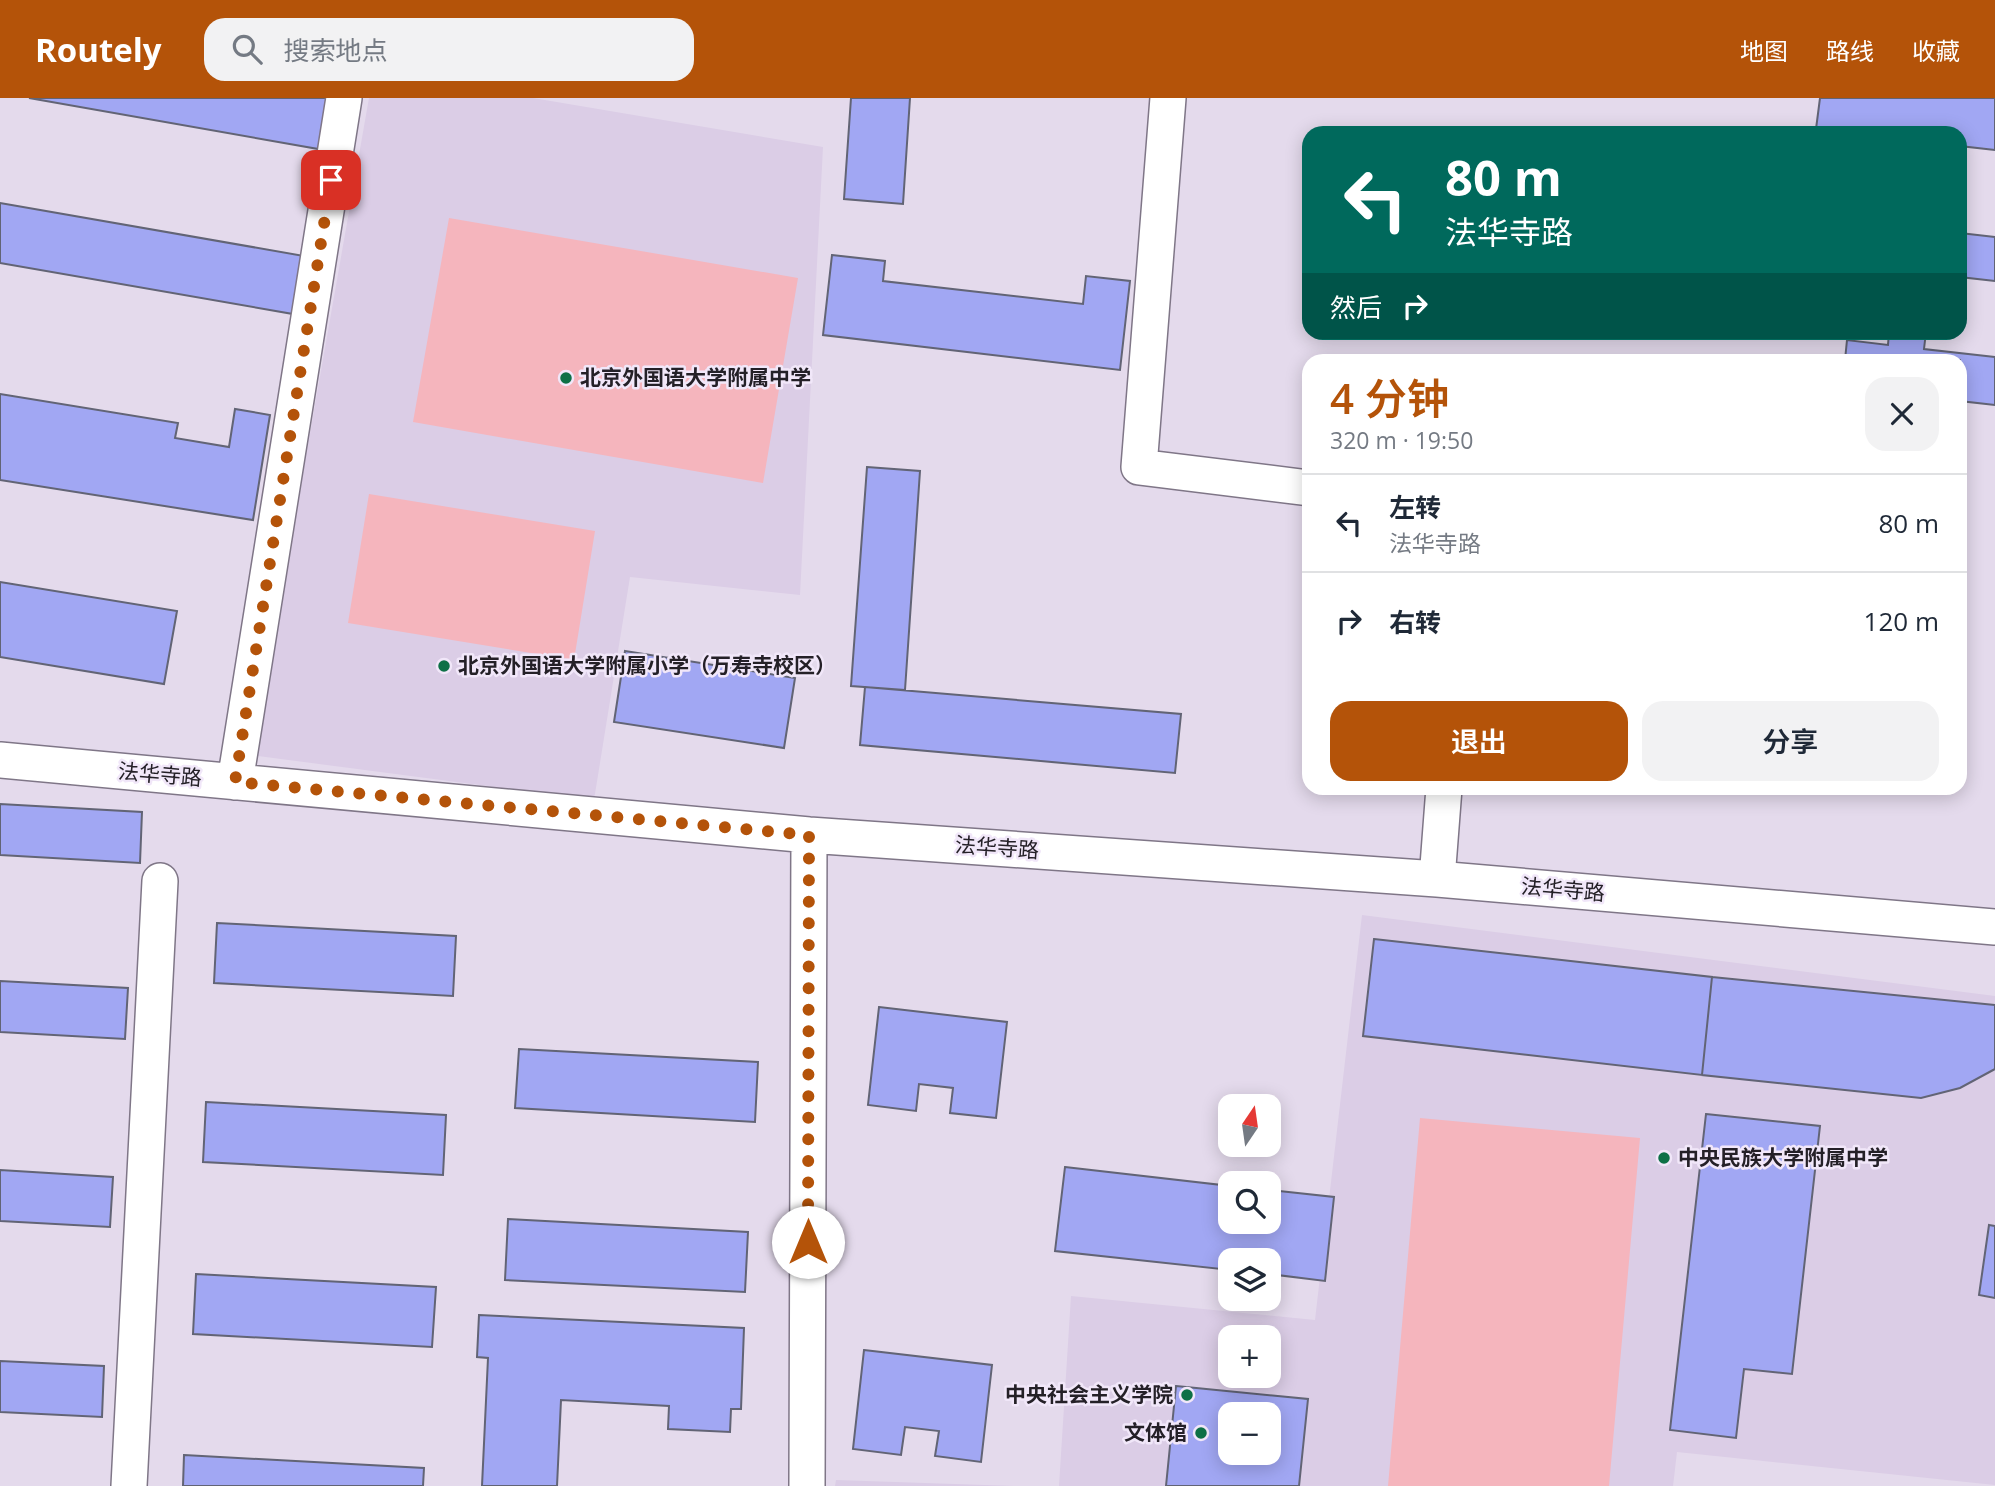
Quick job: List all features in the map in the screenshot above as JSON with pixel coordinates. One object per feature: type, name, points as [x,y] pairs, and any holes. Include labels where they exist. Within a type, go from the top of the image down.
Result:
[{"type":"street","points":[[235,782],[344,98]]},
{"type":"street","points":[[1168,98],[1139,467],[1302,487]]},
{"type":"street","name":"法华寺路","points":[[0,760],[809,835],[1437,879],[1995,926]]},
{"type":"street","points":[[1437,879],[1443,795]]},
{"type":"street","points":[[807,1486],[809,835]]},
{"type":"street","points":[[129,1486],[160,881]]},
{"type":"shaded area","name":"北京外国语大学附属中学","points":[[369,98],[533,98],[823,147],[800,595],[630,577],[594,800],[258,756],[306,456]]},
{"type":"shaded area","points":[[449,218],[798,278],[763,483],[413,422]]},
{"type":"shaded area","points":[[369,494],[595,531],[574,660],[348,623]]},
{"type":"shaded area","name":"中央民族大学附属中学","points":[[1362,915],[1995,996],[1995,1485],[1677,1452],[1673,1486],[1059,1486],[1071,1296],[1315,1320]]},
{"type":"shaded area","points":[[1420,1118],[1640,1138],[1609,1486],[1388,1486]]},
{"type":"shaded area","points":[[836,1480],[1014,1486],[835,1486]]},
{"type":"building","points":[[29,98],[333,98],[324,150]]},
{"type":"building","points":[[851,98],[910,98],[903,204],[844,199]]},
{"type":"building","points":[[1820,98],[1995,98],[1995,150],[1967,147],[1967,126],[1816,126]]},
{"type":"building","points":[[0,203],[304,256],[293,314],[0,263]]},
{"type":"building","points":[[1967,234],[1995,237],[1995,281],[1967,278]]},
{"type":"building","points":[[832,255],[885,261],[883,281],[1083,304],[1086,276],[1130,281],[1120,370],[823,335]]},
{"type":"building","points":[[1847,340],[1888,345],[1888,340],[1925,340],[1924,349],[1995,357],[1995,405],[1967,402],[1967,354],[1846,354]]},
{"type":"building","points":[[0,394],[178,423],[175,438],[229,447],[235,409],[270,415],[253,520],[0,480]]},
{"type":"building","points":[[867,467],[920,471],[905,690],[851,686]]},
{"type":"building","points":[[0,582],[177,611],[164,684],[0,657]]},
{"type":"building","points":[[625,651],[795,678],[784,748],[614,722]]},
{"type":"building","points":[[865,687],[1181,714],[1175,773],[860,745]]},
{"type":"building","points":[[0,804],[142,812],[140,863],[0,855]]},
{"type":"building","points":[[217,923],[456,936],[453,996],[214,983]]},
{"type":"building","points":[[1374,939],[1712,977],[1702,1075],[1363,1036]]},
{"type":"building","points":[[1712,977],[1995,1005],[1995,1069],[1960,1088],[1921,1098],[1702,1075]]},
{"type":"building","points":[[0,981],[128,988],[125,1039],[0,1032]]},
{"type":"building","points":[[879,1007],[1007,1022],[996,1118],[950,1113],[953,1088],[919,1084],[916,1111],[868,1105]]},
{"type":"building","points":[[519,1049],[758,1062],[755,1122],[515,1108]]},
{"type":"building","points":[[206,1102],[446,1115],[443,1175],[203,1162]]},
{"type":"building","points":[[1706,1114],[1820,1126],[1792,1374],[1744,1369],[1736,1438],[1670,1430]]},
{"type":"building","points":[[1065,1167],[1218,1185],[1218,1234],[1281,1234],[1281,1191],[1334,1197],[1325,1281],[1281,1276],[1281,1248],[1218,1248],[1218,1269],[1055,1251]]},
{"type":"building","points":[[0,1170],[113,1177],[110,1227],[0,1221]]},
{"type":"building","points":[[508,1219],[748,1232],[745,1292],[505,1280]]},
{"type":"building","points":[[1989,1225],[1995,1226],[1995,1298],[1979,1295]]},
{"type":"building","points":[[196,1274],[436,1287],[432,1347],[193,1334]]},
{"type":"building","points":[[479,1315],[744,1328],[741,1409],[731,1409],[730,1432],[668,1429],[669,1406],[561,1400],[557,1486],[482,1486],[488,1358],[477,1357]]},
{"type":"building","points":[[864,1350],[992,1365],[981,1462],[935,1456],[939,1431],[905,1427],[901,1455],[853,1449]]},
{"type":"building","points":[[0,1361],[104,1366],[102,1417],[0,1412]]},
{"type":"building","name":"文体馆","points":[[1176,1386],[1308,1399],[1299,1486],[1166,1486]]},
{"type":"building","points":[[184,1455],[424,1468],[423,1486],[183,1486]]},
{"type":"place","name":"北京外国语大学附属中学","points":[[566,378]]},
{"type":"place","name":"北京外国语大学附属小学（万寿寺校区）","points":[[444,666]]},
{"type":"place","name":"中央民族大学附属中学","points":[[1664,1158]]},
{"type":"place","name":"中央社会主义学院","points":[[1187,1395]]},
{"type":"place","name":"文体馆","points":[[1201,1433]]},
{"type":"route","points":[[331,180],[235,782],[809,835],[808,1242]]}]
